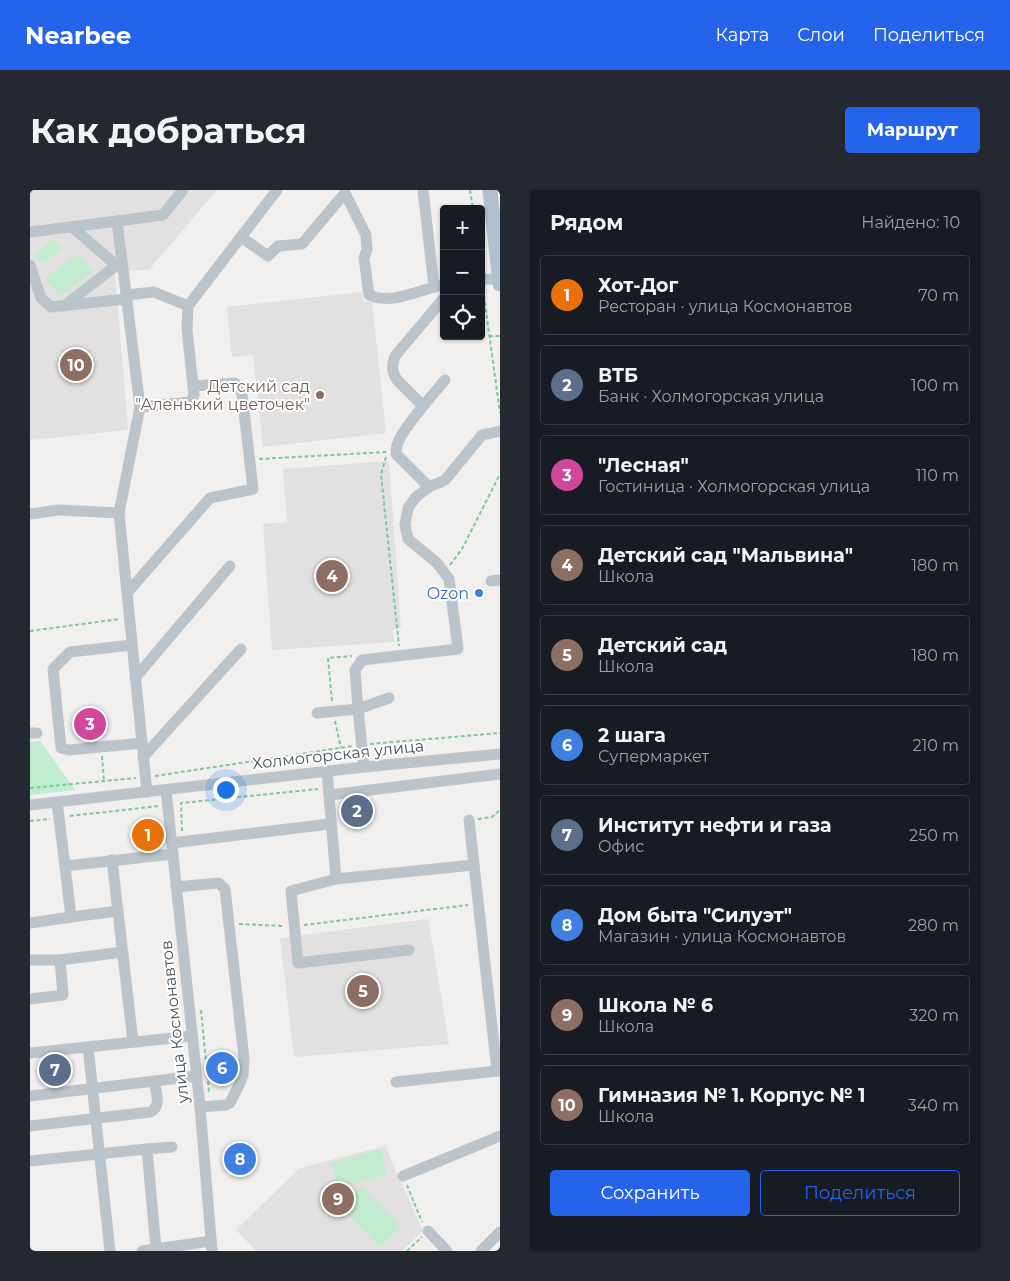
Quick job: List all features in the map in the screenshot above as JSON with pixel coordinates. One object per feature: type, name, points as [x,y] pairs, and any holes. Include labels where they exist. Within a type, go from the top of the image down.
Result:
[{"type":"main road","points":[[490,190],[500,284]]},
{"type":"street","points":[[30,232],[163,215],[182,190]]},
{"type":"street","points":[[140,407],[190,402],[194,395],[186,329],[188,306],[241,237],[248,225],[277,190]]},
{"type":"street","points":[[241,237],[268,256],[278,246],[302,244],[345,193],[366,235],[367,249],[364,258],[369,295],[374,298],[400,297],[439,286],[423,190]]},
{"type":"street","points":[[117,221],[119,263],[126,297],[140,407],[119,513],[147,792]]},
{"type":"street","points":[[72,227],[119,263]]},
{"type":"street","points":[[63,306],[119,263]]},
{"type":"street","points":[[30,265],[41,298],[51,307],[154,292],[188,306]]},
{"type":"street","points":[[485,283],[499,279]]},
{"type":"street","points":[[423,406],[397,380],[392,365],[395,356],[440,303]]},
{"type":"street","points":[[429,487],[396,454],[396,448],[398,441],[423,406],[445,380]]},
{"type":"street","points":[[127,593],[210,498],[253,489],[242,394],[235,383],[193,386]]},
{"type":"street","points":[[364,767],[355,670],[362,660],[458,649],[449,579],[437,563],[408,539],[405,525],[408,508],[416,497],[429,487],[445,480],[482,435],[500,431]]},
{"type":"street","points":[[30,514],[58,510],[119,513]]},
{"type":"street","points":[[136,678],[230,566]]},
{"type":"street","points":[[132,645],[70,652],[53,669],[61,748],[69,750],[142,743]]},
{"type":"street","points":[[143,757],[241,649]]},
{"type":"street","points":[[317,713],[358,709],[389,698]]},
{"type":"street","name":"Холмогорская улица","points":[[30,805],[364,767],[500,754]]},
{"type":"street","points":[[327,772],[336,879]]},
{"type":"street","points":[[330,795],[500,774]]},
{"type":"street","name":"улица Космонавтов","points":[[166,790],[176,846],[176,887],[196,1076],[205,1106],[212,1246]]},
{"type":"street","points":[[57,802],[71,917]]},
{"type":"street","points":[[396,1082],[499,1071],[469,820]]},
{"type":"street","points":[[64,866],[112,860],[176,846],[330,824]]},
{"type":"street","points":[[112,860],[134,1042]]},
{"type":"street","points":[[409,950],[298,963],[291,891],[336,879],[474,865]]},
{"type":"street","points":[[176,887],[219,884],[225,889],[244,1058],[240,1085],[230,1103],[205,1106]]},
{"type":"street","points":[[30,922],[118,910]]},
{"type":"street","points":[[30,960],[60,960],[123,952]]},
{"type":"street","points":[[30,999],[63,995],[60,960]]},
{"type":"street","points":[[30,1053],[192,1036]]},
{"type":"street","points":[[88,1047],[110,1251]]},
{"type":"street","points":[[30,1096],[196,1076]]},
{"type":"street","points":[[30,1126],[150,1112],[158,1106],[154,1081]]},
{"type":"street","points":[[403,1176],[500,1136]]},
{"type":"street","points":[[30,1161],[172,1147]]},
{"type":"street","points":[[146,1149],[156,1249]]},
{"type":"street","points":[[428,1231],[447,1251]]},
{"type":"street","points":[[481,1251],[500,1232]]},
{"type":"street","points":[[142,1251],[212,1246]]},
{"type":"path","points":[[470,190],[472,205]]},
{"type":"path","points":[[483,295],[500,413]]},
{"type":"path","points":[[489,336],[500,336]]},
{"type":"path","points":[[249,460],[388,452],[382,474],[400,656]]},
{"type":"path","points":[[445,573],[462,549],[500,474]]},
{"type":"path","points":[[30,630],[130,618]]},
{"type":"path","points":[[340,748],[333,712],[328,658],[350,655],[362,660]]},
{"type":"path","points":[[30,788],[145,778],[362,745],[500,733]]},
{"type":"path","points":[[100,747],[104,781]]},
{"type":"path","points":[[176,846],[181,803],[322,789],[330,795]]},
{"type":"path","points":[[30,821],[159,806]]},
{"type":"path","points":[[469,820],[492,818],[500,810]]},
{"type":"path","points":[[229,923],[295,927],[478,904]]},
{"type":"path","points":[[200,1009],[205,1106]]},
{"type":"path","points":[[403,1176],[424,1226],[428,1231],[408,1251]]},
{"type":"shaded area","points":[[30,190],[217,190],[149,270],[115,271],[128,430],[30,440]]},
{"type":"shaded area","name":"Детский сад \"Аленький цветочек\"","points":[[362,292],[364,302],[372,301],[386,433],[263,447],[253,355],[232,357],[227,307]]},
{"type":"shaded area","points":[[389,461],[401,628],[393,629],[394,642],[272,650],[263,524],[287,522],[283,469]]},
{"type":"shaded area","points":[[428,919],[449,1044],[294,1057],[280,938]]},
{"type":"shaded area","points":[[385,1146],[423,1231],[402,1251],[256,1251],[236,1230],[300,1168]]},
{"type":"green space","points":[[54,239],[62,249],[42,264],[35,254]]},
{"type":"green space","points":[[79,253],[93,272],[59,296],[45,278]]},
{"type":"green space","points":[[40,741],[75,790],[30,795],[30,742]]},
{"type":"green space","points":[[381,1149],[387,1174],[338,1188],[331,1163]]},
{"type":"green space","points":[[362,1186],[401,1227],[379,1247],[341,1207]]},
{"type":"place","name":"Гимназия № 1. Корпус № 1","points":[[76,365]]},
{"type":"place","name":"Детский сад \"Аленький цветочек\"","points":[[320,395]]},
{"type":"place","name":"Детский сад \"Мальвина\"","points":[[332,576]]},
{"type":"place","name":"Ozon","points":[[479,593]]},
{"type":"place","name":"\"Лесная\"","points":[[90,724]]},
{"type":"place","name":"ВТБ","points":[[357,811]]},
{"type":"place","name":"Хот-Дог","points":[[148,835]]},
{"type":"place","name":"Детский сад","points":[[363,991]]},
{"type":"place","name":"2 шага","points":[[222,1068]]},
{"type":"place","name":"Институт нефти и газа","points":[[55,1070]]},
{"type":"place","name":"Дом быта \"Силуэт\"","points":[[240,1159]]},
{"type":"place","name":"Школа № 6","points":[[338,1199]]}]
